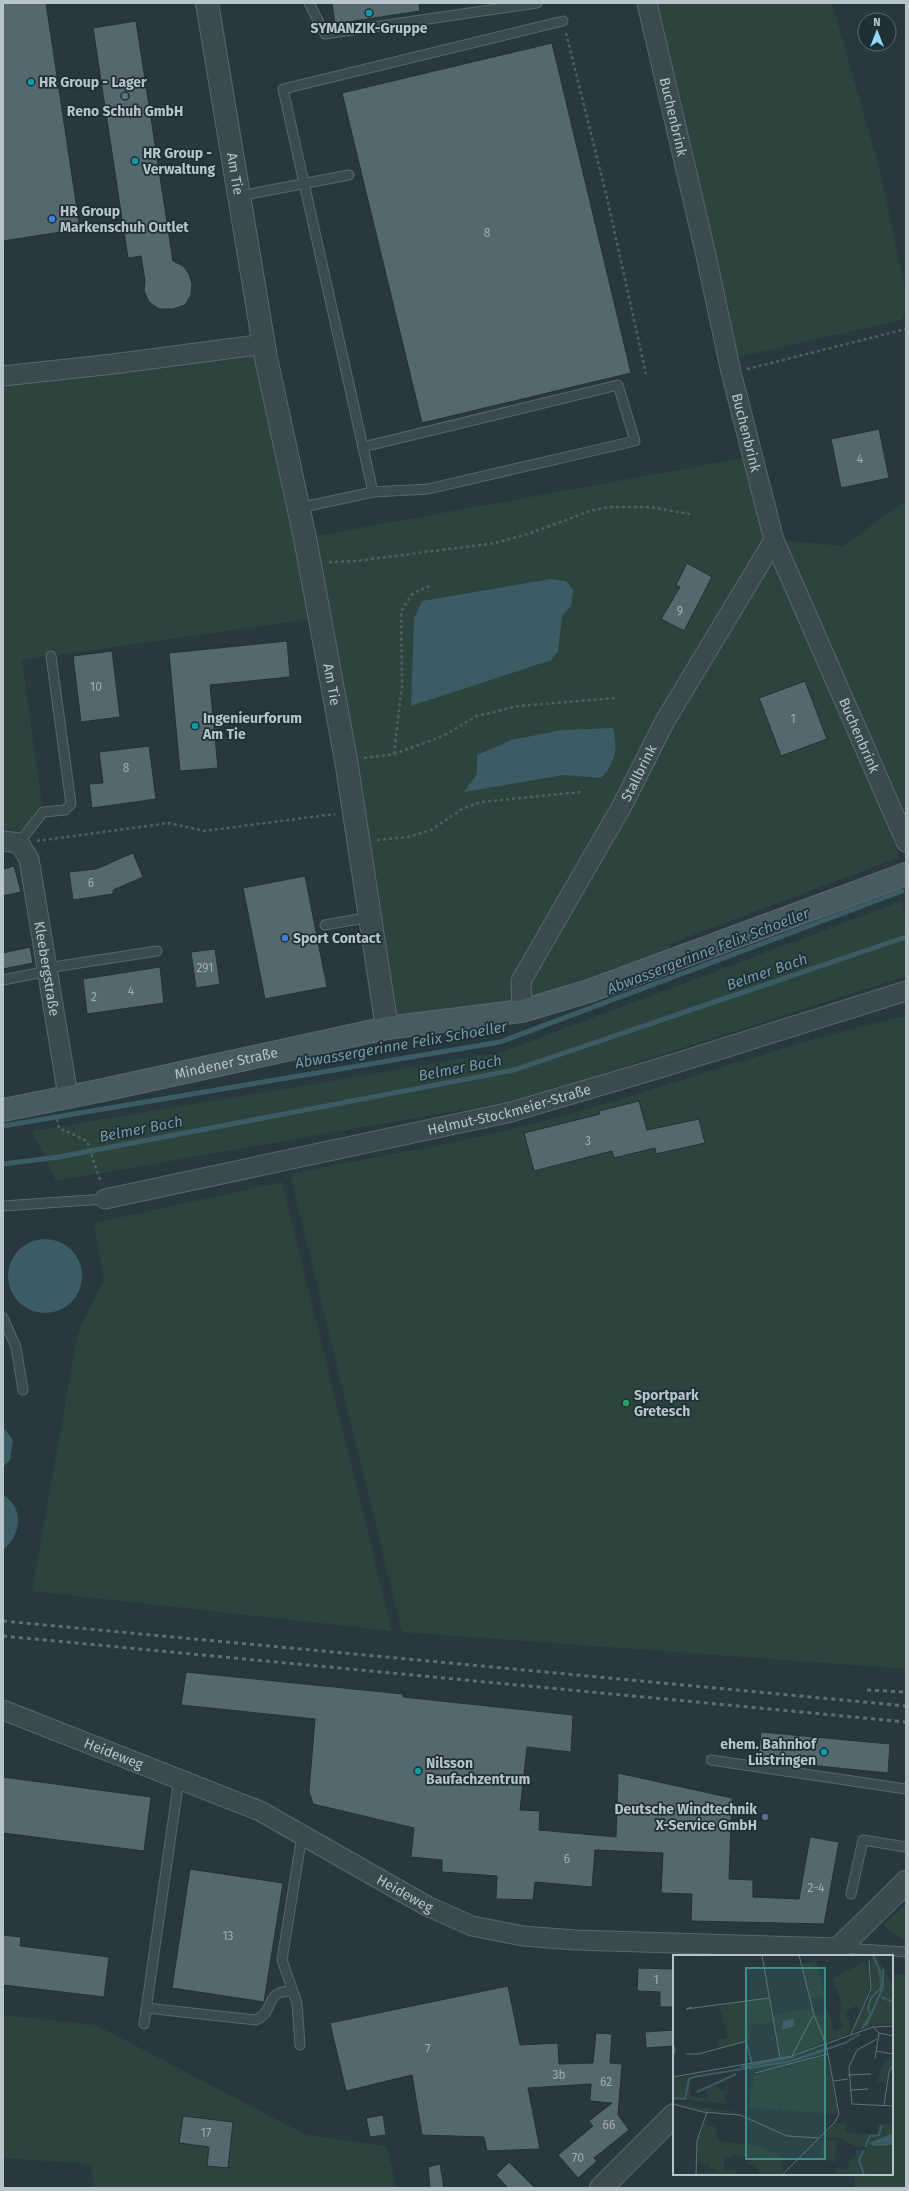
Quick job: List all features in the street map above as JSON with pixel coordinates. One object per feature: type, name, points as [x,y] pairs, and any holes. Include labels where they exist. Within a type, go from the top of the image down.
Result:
[{"type":"main road","name":"Mindener Straße","points":[[3,1110],[387,1028],[522,1011],[596,989],[906,874]]},
{"type":"street","name":"Am Tie","points":[[207,3],[264,344],[310,562],[346,760],[387,1028]]},
{"type":"street","name":"Buchenbrink","points":[[647,3],[705,251],[731,372],[774,540],[906,842]]},
{"type":"street","points":[[3,376],[114,364],[264,344]]},
{"type":"street","name":"Stallbrink","points":[[522,1011],[521,981],[619,810],[665,721],[774,540]]},
{"type":"street","name":"Kleebergstraße","points":[[11,842],[29,859],[68,1096]]},
{"type":"street","name":"Helmut-Stockmeier-Straße","points":[[105,1199],[511,1112],[660,1068],[906,991]]},
{"type":"street","name":"Heideweg","points":[[3,1710],[260,1811],[427,1906],[472,1926],[523,1936],[575,1940],[835,1952]]},
{"type":"street","points":[[835,1952],[906,1882]]},
{"type":"street","points":[[601,2188],[673,2116]]},
{"type":"lane","points":[[309,3],[325,34],[537,3]]},
{"type":"lane","points":[[373,492],[283,90],[563,21]]},
{"type":"lane","points":[[239,196],[305,185],[349,175]]},
{"type":"lane","points":[[299,508],[373,492],[428,489],[635,440],[618,385],[363,447]]},
{"type":"lane","points":[[11,842],[43,812],[65,810],[71,804],[50,656]]},
{"type":"lane","points":[[325,925],[370,917]]},
{"type":"lane","points":[[3,980],[47,970],[157,951]]},
{"type":"lane","points":[[3,1206],[105,1199]]},
{"type":"lane","points":[[3,1318],[16,1347],[23,1390]]},
{"type":"lane","points":[[711,1760],[906,1789]]},
{"type":"lane","points":[[144,2024],[179,1779]]},
{"type":"lane","points":[[300,2045],[297,2003],[294,1991],[284,1971],[283,1950],[302,1835]]},
{"type":"lane","points":[[851,1894],[863,1840],[906,1847]]},
{"type":"lane","points":[[835,1952],[886,1949],[906,1952]]},
{"type":"lane","points":[[146,2008],[256,2020],[264,2016],[274,1996],[278,1992],[294,1991]]},
{"type":"path","points":[[563,21],[606,198],[646,374]]},
{"type":"path","points":[[731,372],[906,329]]},
{"type":"path","points":[[310,562],[358,561],[495,543],[528,534],[590,511],[609,507],[650,507],[690,514]]},
{"type":"path","points":[[394,754],[402,685],[401,611],[413,593],[430,586]]},
{"type":"path","points":[[346,760],[394,754],[443,736],[477,716],[518,706],[615,698]]},
{"type":"path","points":[[359,843],[408,837],[431,830],[462,809],[481,802],[581,792]]},
{"type":"path","points":[[11,842],[169,823],[204,831],[354,812]]},
{"type":"path","points":[[59,1128],[87,1141],[94,1162]]},
{"type":"green space","points":[[653,3],[832,3],[879,167],[906,293],[906,308],[902,320],[734,358]]},
{"type":"green space","points":[[264,344],[305,538],[754,456],[852,738],[900,857],[669,944],[674,960],[589,991],[387,1028],[319,618],[22,660],[43,812],[19,843],[3,841],[3,376]]},
{"type":"green space","points":[[906,501],[906,814],[781,540],[843,546]]},
{"type":"green space","points":[[902,901],[906,920],[906,976],[583,1080],[501,1103],[56,1181],[32,1131],[502,1052]]},
{"type":"green space","name":"Sportpark Gretesch","points":[[906,1016],[906,1669],[402,1632],[290,1174],[512,1129],[611,1102],[807,1041]]},
{"type":"green space","points":[[282,1182],[392,1631],[32,1591],[78,1332],[104,1280],[94,1223]]},
{"type":"green space","points":[[906,1903],[906,1939],[899,1937],[883,1925]]},
{"type":"green space","points":[[893,1973],[906,1975],[906,2188],[854,2188],[855,2175],[893,2175]]},
{"type":"green space","points":[[3,2015],[96,2025],[306,2135],[386,2146],[397,2188],[93,2188],[92,2164],[3,2158]]},
{"type":"water","points":[[551,579],[566,581],[573,590],[571,606],[562,616],[558,651],[551,660],[411,706],[414,618],[422,601]]},
{"type":"water","points":[[613,728],[615,735],[615,749],[613,761],[601,778],[564,775],[464,792],[477,774],[477,755],[511,740],[562,730]]},
{"type":"water","points":[[45,1239],[66,1245],[76,1255],[82,1276],[76,1297],[66,1307],[45,1313],[24,1307],[14,1297],[8,1276],[14,1255],[24,1245]]},
{"type":"water","points":[[3,1427],[13,1440],[10,1460],[3,1467]]},
{"type":"water","points":[[3,1495],[10,1500],[15,1507],[18,1522],[14,1537],[3,1550]]},
{"type":"building","name":"HR Group - Lager","points":[[3,3],[46,3],[80,229],[3,241]]},
{"type":"building","name":"SYMANZIK-Gruppe","points":[[332,3],[419,3],[420,11],[335,24]]},
{"type":"building","name":"HR Group - Verwaltung","points":[[136,21],[173,261],[183,266],[189,274],[192,284],[191,295],[185,305],[173,309],[159,309],[149,302],[144,291],[145,281],[141,256],[128,258],[93,28]]},
{"type":"building","points":[[552,43],[631,373],[422,423],[342,93]]},
{"type":"building","points":[[879,429],[889,478],[841,488],[831,439]]},
{"type":"building","points":[[687,563],[712,577],[684,631],[661,619],[680,587],[676,585]]},
{"type":"building","name":"Ingenieurforum Am Tie","points":[[287,641],[290,677],[210,685],[218,768],[180,771],[169,653]]},
{"type":"building","points":[[112,651],[120,717],[81,722],[73,656]]},
{"type":"building","points":[[805,681],[827,739],[781,756],[759,698]]},
{"type":"building","points":[[149,746],[156,799],[92,808],[89,784],[103,783],[99,752]]},
{"type":"building","points":[[133,853],[143,877],[113,890],[113,894],[73,900],[69,872],[96,869]]},
{"type":"building","points":[[14,866],[21,892],[3,896],[3,869]]},
{"type":"building","name":"Sport Contact","points":[[305,876],[327,987],[265,999],[243,888]]},
{"type":"building","points":[[30,947],[33,963],[3,969],[3,953]]},
{"type":"building","points":[[215,949],[220,984],[196,988],[191,952]]},
{"type":"building","points":[[160,967],[164,1003],[87,1014],[83,979]]},
{"type":"building","points":[[639,1101],[647,1130],[699,1119],[705,1143],[656,1154],[655,1148],[614,1158],[612,1151],[534,1171],[524,1133],[600,1114],[599,1111]]},
{"type":"building","name":"Nilsson Baufachzentrum","points":[[186,1672],[403,1694],[403,1697],[573,1715],[571,1752],[527,1747],[520,1810],[540,1811],[539,1830],[616,1837],[618,1773],[732,1798],[729,1879],[753,1880],[753,1897],[799,1899],[810,1837],[839,1842],[824,1924],[691,1921],[692,1894],[661,1893],[663,1853],[595,1850],[592,1887],[535,1882],[533,1900],[496,1899],[497,1876],[442,1872],[442,1860],[411,1857],[414,1828],[313,1804],[309,1791],[315,1719],[181,1705]]},
{"type":"building","name":"ehem. Bahnhof Lüstringen","points":[[761,1732],[890,1744],[888,1773],[758,1760]]},
{"type":"building","points":[[3,1777],[151,1797],[144,1851],[3,1833]]},
{"type":"building","points":[[190,1869],[283,1883],[264,2002],[172,1988]]},
{"type":"building","points":[[3,1935],[21,1937],[20,1946],[109,1957],[104,1997],[3,1985]]},
{"type":"building","points":[[638,1968],[673,1969],[673,2007],[660,2007],[660,1992],[637,1991]]},
{"type":"building","points":[[508,1986],[520,2045],[558,2043],[559,2064],[593,2063],[596,2033],[612,2034],[610,2063],[622,2064],[618,2115],[629,2130],[594,2158],[597,2161],[578,2178],[558,2155],[593,2126],[589,2121],[612,2103],[590,2101],[591,2084],[528,2088],[540,2149],[487,2151],[484,2137],[422,2135],[412,2075],[346,2091],[330,2023]]},
{"type":"building","points":[[673,2030],[673,2046],[646,2048],[645,2032]]},
{"type":"building","points":[[383,2115],[386,2135],[370,2137],[366,2118]]},
{"type":"building","points":[[183,2116],[233,2122],[228,2168],[207,2166],[209,2147],[179,2143]]},
{"type":"building","points":[[509,2162],[535,2188],[508,2188],[496,2175]]},
{"type":"building","points":[[440,2164],[444,2188],[430,2188],[428,2167]]},
{"type":"waterway","name":"Abwassergerinne Felix Schoeller","points":[[3,1126],[500,1042],[902,891]]},
{"type":"waterway","name":"Belmer Bach","points":[[3,1164],[59,1157],[514,1070],[906,937]]},
{"type":"railway","points":[[3,1621],[906,1706]]},
{"type":"railway","points":[[3,1636],[906,1722]]},
{"type":"railway","points":[[867,1690],[906,1692]]},
{"type":"place","name":"SYMANZIK-Gruppe","points":[[369,13]]},
{"type":"place","name":"HR Group - Lager","points":[[31,82]]},
{"type":"place","name":"Reno Schuh GmbH","points":[[125,96]]},
{"type":"place","name":"HR Group - Verwaltung","points":[[135,161]]},
{"type":"place","name":"HR Group Markenschuh Outlet","points":[[52,219]]},
{"type":"place","name":"Ingenieurforum Am Tie","points":[[195,726]]},
{"type":"place","name":"Sport Contact","points":[[285,938]]},
{"type":"place","name":"Sportpark Gretesch","points":[[626,1403]]},
{"type":"place","name":"ehem. Bahnhof Lüstringen","points":[[824,1752]]},
{"type":"place","name":"Nilsson Baufachzentrum","points":[[418,1771]]},
{"type":"place","name":"Deutsche Windtechnik X-Service GmbH","points":[[765,1817]]}]
